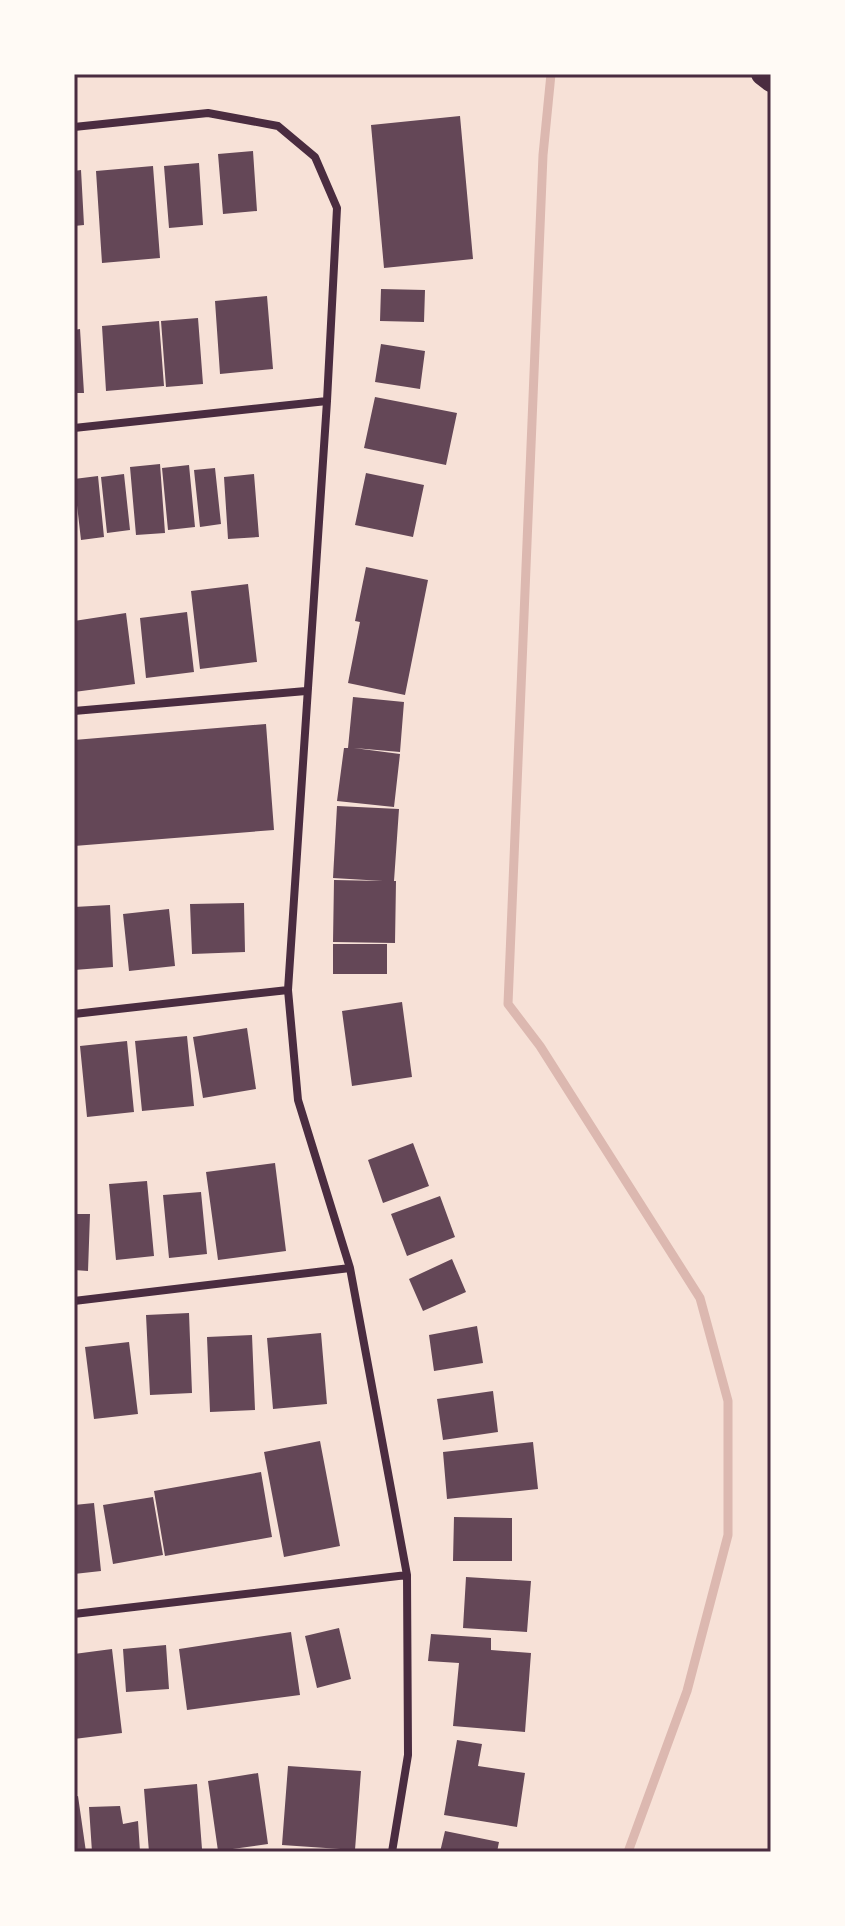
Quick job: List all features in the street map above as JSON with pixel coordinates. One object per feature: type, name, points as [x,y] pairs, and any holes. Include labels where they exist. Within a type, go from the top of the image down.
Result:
[{"type":"highway","points":[[762,74],[771,81]]},
{"type":"street","points":[[74,127],[208,113],[278,126],[315,157],[337,208],[288,990],[298,1100],[350,1268],[407,1575],[408,1755],[392,1852]]},
{"type":"street","points":[[74,428],[327,401]]},
{"type":"street","points":[[74,711],[306,691]]},
{"type":"street","points":[[74,1014],[288,990]]},
{"type":"street","points":[[74,1301],[350,1268]]},
{"type":"street","points":[[74,1614],[407,1575]]},
{"type":"building","points":[[460,116],[473,259],[384,268],[371,125]]},
{"type":"building","points":[[253,151],[257,211],[223,214],[218,154]]},
{"type":"building","points":[[199,163],[203,225],[169,228],[164,166]]},
{"type":"building","points":[[153,166],[160,258],[102,263],[96,171]]},
{"type":"building","points":[[81,170],[84,225],[74,226],[74,171]]},
{"type":"building","points":[[381,289],[425,290],[424,322],[380,321]]},
{"type":"building","points":[[267,296],[273,369],[220,374],[215,301]]},
{"type":"building","points":[[198,318],[203,384],[166,387],[161,321]]},
{"type":"building","points":[[159,321],[164,386],[106,391],[102,326]]},
{"type":"building","points":[[80,329],[84,393],[74,393],[74,330]]},
{"type":"building","points":[[381,344],[425,351],[420,389],[375,382]]},
{"type":"building","points":[[375,397],[457,413],[446,465],[364,448]]},
{"type":"building","points":[[160,464],[165,533],[136,535],[130,467]]},
{"type":"building","points":[[189,465],[195,527],[168,530],[162,468]]},
{"type":"building","points":[[215,468],[221,524],[200,527],[194,470]]},
{"type":"building","points":[[366,473],[424,485],[413,537],[355,525]]},
{"type":"building","points":[[124,474],[130,530],[107,533],[101,477]]},
{"type":"building","points":[[254,474],[259,537],[228,539],[224,477]]},
{"type":"building","points":[[98,476],[104,537],[81,540],[74,479]]},
{"type":"building","points":[[366,567],[428,580],[405,695],[348,683],[360,622],[355,621]]},
{"type":"building","points":[[248,584],[257,662],[200,669],[191,591]]},
{"type":"building","points":[[187,612],[194,672],[146,678],[140,618]]},
{"type":"building","points":[[126,613],[135,684],[74,692],[74,621]]},
{"type":"building","points":[[353,697],[404,702],[400,752],[354,748],[400,754],[394,807],[337,801],[344,748],[348,748]]},
{"type":"building","points":[[266,724],[274,830],[74,846],[74,740]]},
{"type":"building","points":[[337,806],[399,809],[394,881],[395,943],[333,942],[334,880],[383,881],[333,878]]},
{"type":"building","points":[[244,903],[245,952],[192,954],[190,904]]},
{"type":"building","points":[[110,905],[113,967],[74,970],[74,907]]},
{"type":"building","points":[[169,909],[175,966],[129,971],[123,914]]},
{"type":"building","points":[[333,944],[387,944],[387,974],[333,974]]},
{"type":"building","points":[[402,1002],[412,1077],[352,1086],[342,1011]]},
{"type":"building","points":[[247,1028],[256,1089],[203,1098],[193,1037]]},
{"type":"building","points":[[187,1036],[194,1106],[142,1111],[135,1041]]},
{"type":"building","points":[[127,1041],[134,1112],[87,1117],[80,1046]]},
{"type":"building","points":[[413,1143],[429,1186],[383,1203],[368,1160]]},
{"type":"building","points":[[275,1163],[286,1251],[218,1260],[206,1172]]},
{"type":"building","points":[[147,1181],[154,1256],[116,1260],[109,1184]]},
{"type":"building","points":[[201,1192],[207,1254],[169,1258],[163,1195]]},
{"type":"building","points":[[440,1196],[455,1237],[407,1256],[391,1214]]},
{"type":"building","points":[[74,1214],[90,1214],[88,1271],[74,1270]]},
{"type":"building","points":[[452,1259],[466,1292],[423,1311],[409,1279]]},
{"type":"building","points":[[189,1313],[192,1393],[150,1395],[146,1315]]},
{"type":"building","points":[[477,1326],[483,1363],[434,1371],[429,1335]]},
{"type":"building","points":[[321,1333],[327,1404],[273,1409],[267,1338]]},
{"type":"building","points":[[252,1335],[255,1410],[210,1412],[207,1337]]},
{"type":"building","points":[[129,1342],[138,1414],[94,1419],[85,1347]]},
{"type":"building","points":[[493,1391],[498,1432],[443,1440],[437,1399]]},
{"type":"building","points":[[320,1441],[340,1546],[284,1557],[264,1452]]},
{"type":"building","points":[[533,1442],[538,1489],[447,1499],[443,1452]]},
{"type":"building","points":[[261,1472],[272,1537],[165,1556],[154,1491]]},
{"type":"building","points":[[153,1497],[163,1555],[113,1564],[103,1505]]},
{"type":"building","points":[[94,1503],[101,1571],[74,1574],[74,1505]]},
{"type":"building","points":[[454,1517],[512,1518],[512,1561],[453,1561]]},
{"type":"building","points":[[466,1577],[531,1581],[527,1632],[463,1628]]},
{"type":"building","points":[[339,1628],[351,1679],[317,1688],[305,1636]]},
{"type":"building","points":[[291,1632],[300,1695],[187,1710],[179,1649]]},
{"type":"building","points":[[431,1634],[491,1638],[491,1650],[531,1653],[525,1732],[453,1726],[459,1663],[428,1661]]},
{"type":"building","points":[[166,1645],[169,1689],[126,1692],[123,1649]]},
{"type":"building","points":[[112,1649],[122,1733],[74,1739],[74,1654]]},
{"type":"building","points":[[457,1740],[482,1744],[478,1766],[525,1773],[517,1827],[444,1815]]},
{"type":"building","points":[[288,1766],[361,1771],[355,1850],[282,1845]]},
{"type":"building","points":[[258,1773],[268,1844],[218,1851],[208,1781]]},
{"type":"building","points":[[197,1784],[202,1849],[149,1852],[144,1789]]},
{"type":"building","points":[[78,1796],[86,1852],[74,1852],[74,1797]]},
{"type":"building","points":[[120,1806],[123,1824],[138,1821],[140,1852],[92,1852],[89,1807]]},
{"type":"building","points":[[445,1831],[499,1842],[497,1852],[440,1852]]},
{"type":"waterway","points":[[551,74],[543,155],[508,1004],[540,1046],[700,1298],[728,1401],[728,1535],[687,1691],[628,1852]]}]
